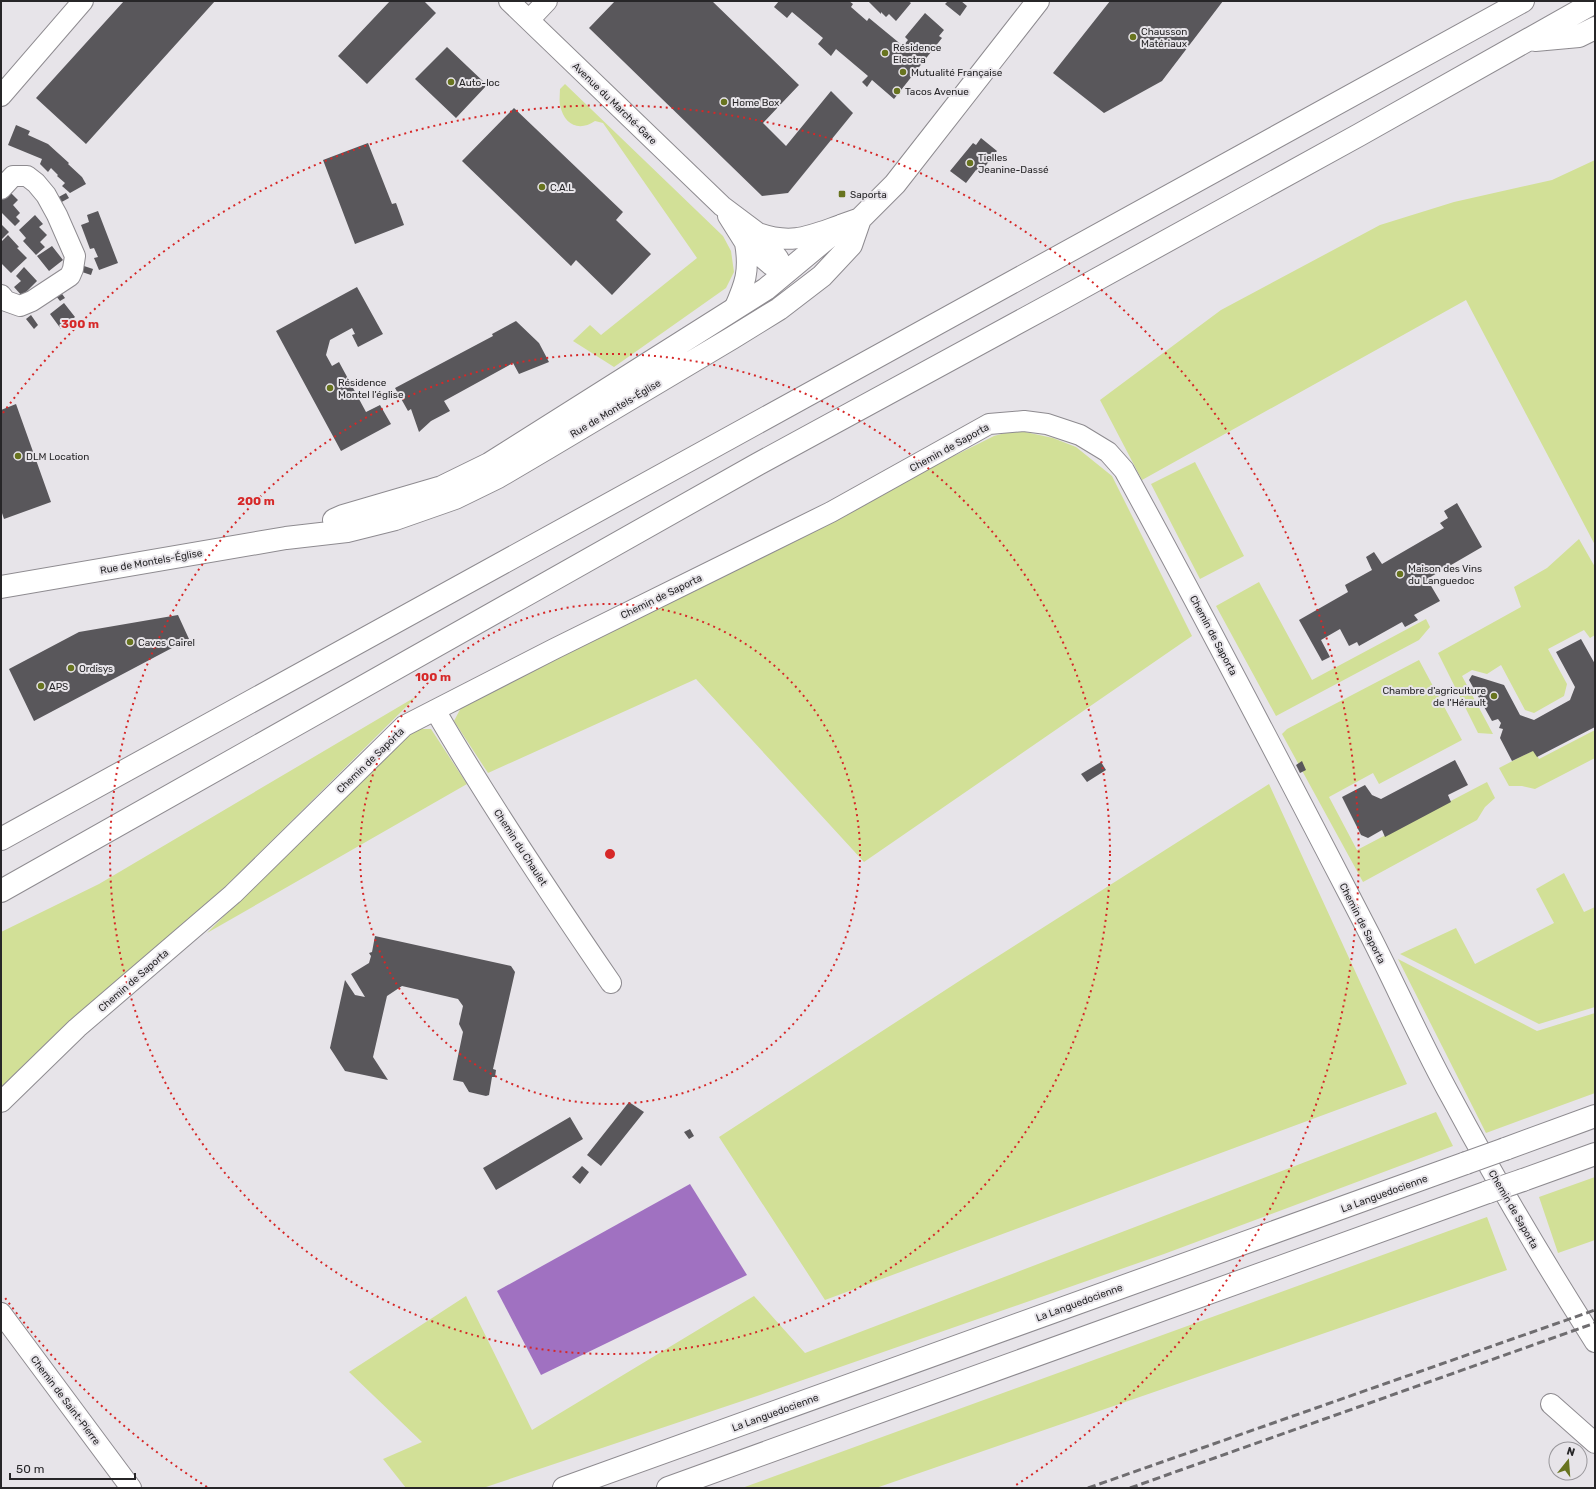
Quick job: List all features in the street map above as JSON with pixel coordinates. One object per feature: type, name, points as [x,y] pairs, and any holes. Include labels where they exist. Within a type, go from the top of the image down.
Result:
[{"type":"main road","name":"Rue de Montels-Église","points":[[1,587],[301,535],[347,530],[395,519],[442,487],[489,464],[734,310],[766,289],[851,222],[895,184],[1038,1]]},
{"type":"main road","points":[[1,839],[1523,1]]},
{"type":"main road","points":[[1,891],[758,464],[1084,286],[1595,2]]},
{"type":"main road","points":[[1526,41],[1579,36],[1595,28]]},
{"type":"main road","name":"Rue de Montels-Église","points":[[419,503],[455,498],[514,467],[732,338],[778,309],[822,276],[851,246],[851,222]]},
{"type":"main road","points":[[786,273],[801,291]]},
{"type":"main road","name":"La Languedocienne","points":[[564,1488],[1595,1116]]},
{"type":"main road","points":[[668,1488],[1595,1154]]},
{"type":"street","points":[[1,96],[83,1]]},
{"type":"street","name":"Avenue du Marché-Gare","points":[[509,1],[722,206],[752,238],[771,265],[786,273]]},
{"type":"street","points":[[529,20],[547,1]]},
{"type":"street","points":[[1,189],[13,176],[27,176],[36,183],[46,195],[57,215],[74,256],[73,269],[70,276],[32,301],[20,306],[6,301],[1,295]]},
{"type":"street","points":[[752,238],[780,240],[798,239],[851,222]]},
{"type":"street","name":"Avenue du Marché-Gare","points":[[734,310],[747,272],[752,238]]},
{"type":"street","name":"Chemin de Saporta","points":[[1,1102],[78,1028],[233,894],[404,726],[554,649],[831,512],[989,424],[1024,421],[1047,424],[1080,436],[1108,452],[1124,470],[1197,602],[1263,728],[1405,1004],[1450,1095],[1537,1250],[1595,1342]]},
{"type":"street","name":"Chemin du Chaulet","points":[[435,710],[501,817],[611,983]]},
{"type":"street","name":"Chemin de Saint-Pierre","points":[[1,1313],[131,1488]]},
{"type":"street","points":[[1551,1404],[1595,1443]]},
{"type":"green space","points":[[565,84],[723,236],[731,251],[734,272],[726,288],[614,367],[573,341],[590,325],[601,335],[697,258],[603,123],[595,121],[583,126],[578,126],[573,125],[565,117],[560,105],[560,89]]},
{"type":"green space","points":[[1595,160],[1595,545],[1466,300],[1142,480],[1100,400],[1221,310],[1380,225],[1454,202],[1552,180]]},
{"type":"green space","points":[[1016,430],[1053,438],[1076,447],[1112,476],[1192,636],[864,862],[696,679],[488,773],[454,721],[465,700],[994,436]]},
{"type":"green space","points":[[1195,462],[1244,556],[1200,579],[1151,484]]},
{"type":"green space","points":[[1579,539],[1595,567],[1595,635],[1590,638],[1584,630],[1548,649],[1567,684],[1564,696],[1534,713],[1525,710],[1501,665],[1487,674],[1472,670],[1462,676],[1493,734],[1478,733],[1438,653],[1521,607],[1514,587],[1547,568]]},
{"type":"green space","points":[[1259,582],[1312,680],[1426,619],[1430,627],[1419,640],[1276,716],[1216,606]]},
{"type":"green space","points":[[1419,660],[1462,740],[1379,784],[1373,773],[1329,797],[1357,850],[1487,782],[1495,798],[1485,807],[1477,820],[1363,882],[1282,734],[1287,729]]},
{"type":"green space","points":[[417,696],[227,885],[1,1090],[1,932],[99,884]]},
{"type":"green space","points":[[411,729],[431,729],[467,784],[207,933]]},
{"type":"green space","points":[[1595,730],[1595,758],[1535,789],[1522,786],[1509,786],[1499,768],[1534,750],[1539,759]]},
{"type":"green space","points":[[1269,784],[1407,1084],[825,1300],[719,1137],[967,976]]},
{"type":"green space","points":[[1564,873],[1584,912],[1595,907],[1595,1007],[1539,1024],[1400,954],[1456,928],[1475,964],[1554,923],[1536,889]]},
{"type":"green space","points":[[1398,959],[1537,1031],[1595,1013],[1595,1093],[1486,1133]]},
{"type":"green space","points":[[1436,1112],[1453,1146],[1164,1254],[760,1395],[483,1488],[406,1488],[383,1459],[422,1442],[349,1372],[466,1296],[532,1430],[754,1296],[805,1353]]},
{"type":"green space","points":[[1595,1177],[1595,1240],[1558,1253],[1539,1197]]},
{"type":"green space","points":[[1487,1217],[1507,1270],[876,1488],[742,1488]]},
{"type":"shaded area","points":[[690,1184],[747,1275],[541,1375],[497,1291]]},
{"type":"building","points":[[124,1],[215,1],[86,144],[36,98]]},
{"type":"building","points":[[390,1],[424,1],[436,13],[367,84],[338,56]]},
{"type":"building","name":"Home Box","points":[[615,1],[712,1],[799,85],[763,123],[786,146],[831,91],[853,113],[788,193],[762,196],[589,28]]},
{"type":"building","name":"Résidence Electra","points":[[779,1],[849,1],[853,4],[851,7],[867,21],[869,18],[903,46],[908,40],[905,37],[925,13],[944,30],[939,36],[942,38],[894,99],[872,80],[867,87],[862,82],[868,76],[836,49],[831,56],[818,44],[823,38],[792,12],[787,18],[774,7]]},
{"type":"building","name":"Résidence Electra","points":[[868,1],[908,1],[911,3],[896,21],[889,14],[886,17],[881,12],[881,14]]},
{"type":"building","points":[[948,1],[961,1],[967,6],[960,16],[945,4]]},
{"type":"building","name":"Chausson Matériaux","points":[[1110,1],[1223,1],[1162,81],[1104,113],[1053,73]]},
{"type":"building","name":"Auto-loc","points":[[447,47],[487,85],[456,118],[415,79]]},
{"type":"building","name":"C.A.L","points":[[514,108],[623,212],[616,220],[651,254],[612,295],[576,260],[571,266],[462,161]]},
{"type":"building","points":[[16,125],[30,131],[28,135],[48,144],[69,163],[68,164],[82,177],[86,184],[70,193],[62,186],[65,183],[51,168],[48,172],[40,164],[42,159],[8,145]]},
{"type":"building","points":[[981,138],[997,151],[980,173],[976,170],[966,183],[950,171],[973,143],[976,145]]},
{"type":"building","points":[[368,143],[392,204],[396,203],[404,225],[355,244],[323,160]]},
{"type":"building","points":[[9,191],[18,200],[13,205],[20,213],[16,217],[20,221],[15,226],[1,212],[1,199]]},
{"type":"building","points":[[66,193],[69,198],[58,204],[55,199]]},
{"type":"building","points":[[98,211],[118,263],[99,270],[94,258],[98,257],[94,248],[90,249],[81,225],[89,222],[87,215]]},
{"type":"building","points":[[35,215],[43,224],[39,227],[47,235],[40,242],[45,247],[36,255],[23,241],[26,238],[19,230]]},
{"type":"building","points":[[1,224],[9,232],[1,240]]},
{"type":"building","points":[[8,235],[19,247],[17,248],[27,258],[11,273],[1,263],[1,242]]},
{"type":"building","points":[[52,246],[63,260],[49,271],[37,256]]},
{"type":"building","points":[[81,265],[93,269],[91,275],[79,271]]},
{"type":"building","points":[[24,267],[37,281],[22,296],[14,287],[21,281],[16,276]]},
{"type":"building","points":[[57,287],[65,298],[60,301],[52,291]]},
{"type":"building","name":"Résidence Montel l'église","points":[[357,287],[383,334],[358,347],[352,335],[355,334],[352,328],[330,340],[326,355],[332,366],[339,362],[366,412],[380,405],[391,424],[341,451],[276,331]]},
{"type":"building","points":[[64,303],[75,317],[61,329],[50,314]]},
{"type":"building","points":[[31,315],[38,325],[34,329],[26,319]]},
{"type":"building","name":"Résidence Montel l'église","points":[[516,321],[539,343],[549,362],[519,374],[513,363],[444,401],[450,411],[431,421],[419,432],[411,409],[408,411],[395,388],[493,336],[492,334]]},
{"type":"building","name":"DLM Location","points":[[16,404],[51,502],[4,519],[1,510],[1,410]]},
{"type":"building","name":"Maison des Vins du Languedoc","points":[[1457,503],[1482,547],[1427,579],[1440,601],[1414,615],[1418,620],[1405,627],[1402,622],[1359,646],[1357,642],[1349,646],[1340,629],[1321,640],[1330,657],[1322,661],[1299,620],[1348,592],[1345,585],[1372,570],[1366,557],[1374,552],[1382,564],[1444,528],[1440,523],[1448,518],[1444,511]]},
{"type":"building","points":[[178,615],[189,639],[34,721],[9,669],[79,632]]},
{"type":"building","name":"Chambre d'agriculture de l'Hérault","points":[[1581,639],[1595,664],[1595,727],[1537,757],[1533,751],[1512,761],[1500,738],[1503,729],[1499,728],[1501,723],[1498,719],[1492,721],[1469,680],[1472,675],[1504,685],[1520,715],[1534,720],[1570,700],[1575,687],[1556,652]]},
{"type":"building","points":[[1455,760],[1468,785],[1448,795],[1451,802],[1385,837],[1382,830],[1368,838],[1361,835],[1342,797],[1365,785],[1372,795],[1381,799]]},
{"type":"building","points":[[1302,761],[1306,770],[1300,773],[1296,765]]},
{"type":"building","points":[[1101,762],[1106,770],[1087,782],[1081,774]]},
{"type":"building","points":[[375,936],[511,966],[515,972],[493,1069],[496,1070],[495,1077],[492,1077],[489,1095],[486,1096],[469,1092],[463,1082],[453,1080],[463,1032],[459,1024],[463,1006],[458,999],[402,986],[387,996],[373,1057],[388,1080],[345,1071],[330,1048],[345,980],[355,995],[365,997],[351,974],[369,963],[371,956],[369,953],[372,952]]},
{"type":"building","points":[[629,1102],[644,1112],[601,1166],[587,1155]]},
{"type":"building","points":[[570,1117],[583,1139],[496,1190],[483,1168]]},
{"type":"building","points":[[690,1129],[694,1136],[689,1139],[684,1132]]},
{"type":"building","points":[[582,1166],[589,1172],[580,1184],[572,1177]]},
{"type":"railway","points":[[1088,1488],[1595,1310]]},
{"type":"railway","points":[[1130,1488],[1595,1323]]},
{"type":"place","name":"Chausson Matériaux","points":[[1133,37]]},
{"type":"place","name":"Résidence Electra","points":[[885,53]]},
{"type":"place","name":"Mutualité Française","points":[[903,72]]},
{"type":"place","name":"Auto-loc","points":[[451,82]]},
{"type":"place","name":"Tacos Avenue","points":[[897,91]]},
{"type":"place","name":"Home Box","points":[[724,102]]},
{"type":"place","name":"Tielles Jeanine-Dassé","points":[[970,163]]},
{"type":"place","name":"C.A.L","points":[[542,187]]},
{"type":"place","name":"Saporta","points":[[842,194]]},
{"type":"place","name":"Résidence Montel l'église","points":[[330,388]]},
{"type":"place","name":"DLM Location","points":[[18,456]]},
{"type":"place","name":"Maison des Vins du Languedoc","points":[[1400,574]]},
{"type":"place","name":"Caves Cairel","points":[[130,642]]},
{"type":"place","name":"Ordisys","points":[[71,668]]},
{"type":"place","name":"APS","points":[[41,686]]},
{"type":"place","name":"Chambre d'agriculture de l'Hérault","points":[[1494,696]]}]
